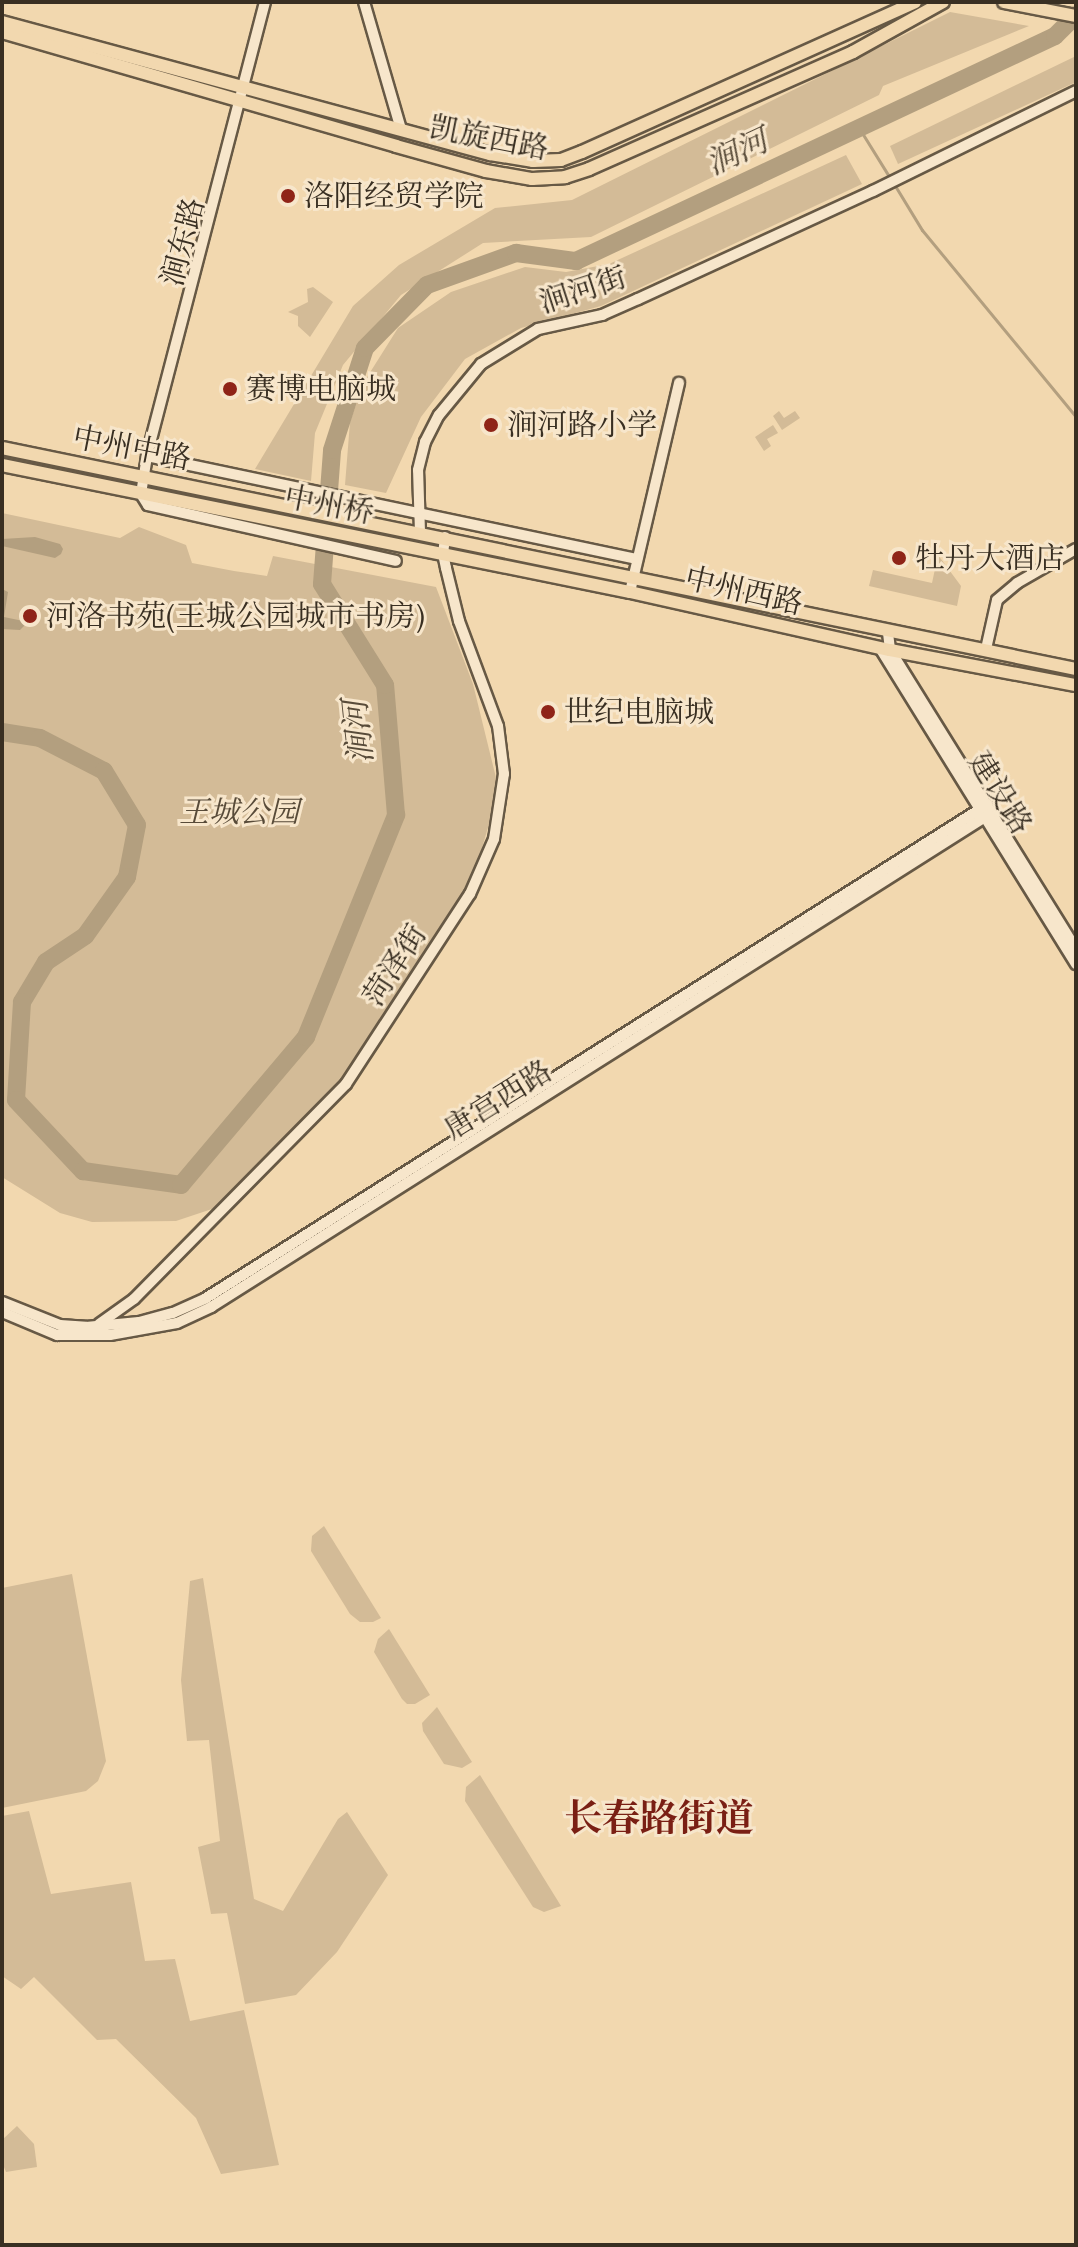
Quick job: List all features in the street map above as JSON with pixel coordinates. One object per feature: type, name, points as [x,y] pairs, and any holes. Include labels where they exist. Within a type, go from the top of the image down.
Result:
[{"type":"main road","name":"凯旋西路","points":[[2,22],[490,154],[533,161],[561,160],[846,36],[915,2]]},
{"type":"main road","name":"凯旋西路","points":[[2,32],[486,171],[532,179],[565,177],[853,52],[943,2]]},
{"type":"main road","points":[[1004,2],[1076,16]]},
{"type":"main road","name":"中州中路","points":[[2,448],[252,499]]},
{"type":"main road","name":"中州中路","points":[[2,465],[143,495],[247,522]]},
{"type":"main road","name":"中州桥","points":[[252,499],[404,529]]},
{"type":"main road","name":"中州桥","points":[[247,522],[400,546]]},
{"type":"main road","name":"中州西路","points":[[404,529],[888,633],[986,649],[1076,669]]},
{"type":"main road","name":"中州西路","points":[[400,546],[630,592],[885,649],[1076,685]]},
{"type":"street","name":"涧东路","points":[[143,495],[150,457],[268,2]]},
{"type":"street","points":[[364,2],[401,129]]},
{"type":"street","name":"涧河街","points":[[420,532],[418,470],[425,442],[439,415],[481,364],[538,329],[602,315],[873,191],[899,175],[1076,91]]},
{"type":"street","points":[[630,592],[679,383]]},
{"type":"street","points":[[150,457],[637,559]]},
{"type":"street","points":[[247,522],[396,561]]},
{"type":"street","name":"菏泽街","points":[[97,1325],[134,1299],[346,1084],[470,894],[494,839],[504,774],[498,726],[459,621],[443,554],[445,537]]},
{"type":"street","points":[[986,649],[997,600],[1017,583],[1076,549]]},
{"type":"street","name":"建设路","points":[[888,633],[885,649],[1076,949]]},
{"type":"street","name":"唐宫西路","points":[[2,1302],[60,1325],[97,1325],[150,1319],[206,1298],[988,810]]},
{"type":"street","name":"唐宫西路","points":[[2,1312],[57,1335],[110,1335],[177,1323],[211,1307],[988,810]]},
{"type":"street","name":"建设路","points":[[988,810],[1076,964]]},
{"type":"green space","points":[[950,12],[1029,26],[883,86],[879,95],[591,237],[483,243],[401,295],[343,365],[315,433],[311,481],[255,469],[353,306],[399,265],[495,208],[572,200]]},
{"type":"green space","points":[[1076,56],[1076,82],[898,164],[890,146]]},
{"type":"green space","points":[[846,155],[862,184],[601,306],[521,328],[465,359],[421,417],[386,493],[345,485],[350,422],[364,382],[398,328],[451,292],[525,267],[566,272],[609,264]]},
{"type":"green space","points":[[313,287],[333,302],[310,337],[298,326],[298,316],[288,312],[308,302],[307,289]]},
{"type":"green space","points":[[779,411],[784,418],[795,411],[800,418],[782,430],[773,416]]},
{"type":"green space","points":[[773,425],[778,433],[767,439],[771,446],[764,451],[755,437]]},
{"type":"green space","name":"王城公园","points":[[2,513],[120,538],[139,527],[186,545],[192,563],[234,571],[267,576],[273,556],[436,587],[473,684],[499,790],[477,865],[453,921],[310,1127],[236,1201],[176,1221],[92,1222],[60,1213],[2,1177]]},
{"type":"green space","points":[[938,555],[961,586],[957,606],[869,586],[873,570],[932,583]]},
{"type":"green space","points":[[324,1526],[381,1618],[373,1622],[360,1622],[350,1614],[311,1551],[312,1536]]},
{"type":"green space","points":[[72,1574],[106,1761],[98,1781],[86,1791],[2,1808],[2,1588]]},
{"type":"green space","points":[[203,1578],[254,1899],[283,1911],[338,1819],[347,1812],[388,1875],[337,1952],[296,1995],[245,2004],[227,1913],[211,1914],[198,1847],[220,1841],[209,1740],[187,1741],[181,1680],[190,1581]]},
{"type":"green space","points":[[389,1629],[430,1695],[415,1704],[407,1704],[402,1699],[374,1652],[378,1639]]},
{"type":"green space","points":[[437,1707],[472,1762],[462,1768],[444,1764],[423,1731],[422,1723]]},
{"type":"green space","points":[[480,1775],[561,1906],[544,1912],[533,1907],[465,1801],[466,1787]]},
{"type":"green space","points":[[29,1811],[51,1894],[131,1882],[145,1961],[175,1959],[190,2021],[244,2010],[279,2165],[221,2174],[196,2118],[116,2039],[97,2040],[34,1977],[21,1989],[2,1976],[2,1816]]},
{"type":"green space","points":[[17,2126],[34,2144],[37,2167],[6,2172],[2,2162],[2,2140]]},
{"type":"shaded area","points":[[35,537],[60,544],[63,549],[61,554],[55,558],[2,546],[2,539]]},
{"type":"shaded area","points":[[2,589],[8,592],[4,617],[28,622],[20,630],[2,629]]},
{"type":"waterway","name":"涧河","points":[[2,732],[40,738],[104,771],[137,825],[127,877],[85,936],[46,962],[22,1002],[16,1100],[83,1171],[181,1185],[306,1037],[396,815],[385,685],[322,584],[332,450],[365,348],[427,285],[516,253],[576,261],[1055,36],[1076,15]]},
{"type":"waterway","points":[[859,128],[890,178]]},
{"type":"waterway","points":[[894,184],[922,230],[1076,417]]},
{"type":"place","name":"洛阳经贸学院","points":[[288,196]]},
{"type":"place","name":"赛博电脑城","points":[[230,389]]},
{"type":"place","name":"涧河路小学","points":[[491,425]]},
{"type":"place","name":"牡丹大酒店","points":[[899,558]]},
{"type":"place","name":"河洛书苑(王城公园城市书房)","points":[[30,616]]},
{"type":"place","name":"世纪电脑城","points":[[548,712]]},
{"type":"district","name":"长春路街道","points":[[659,1818]]}]
